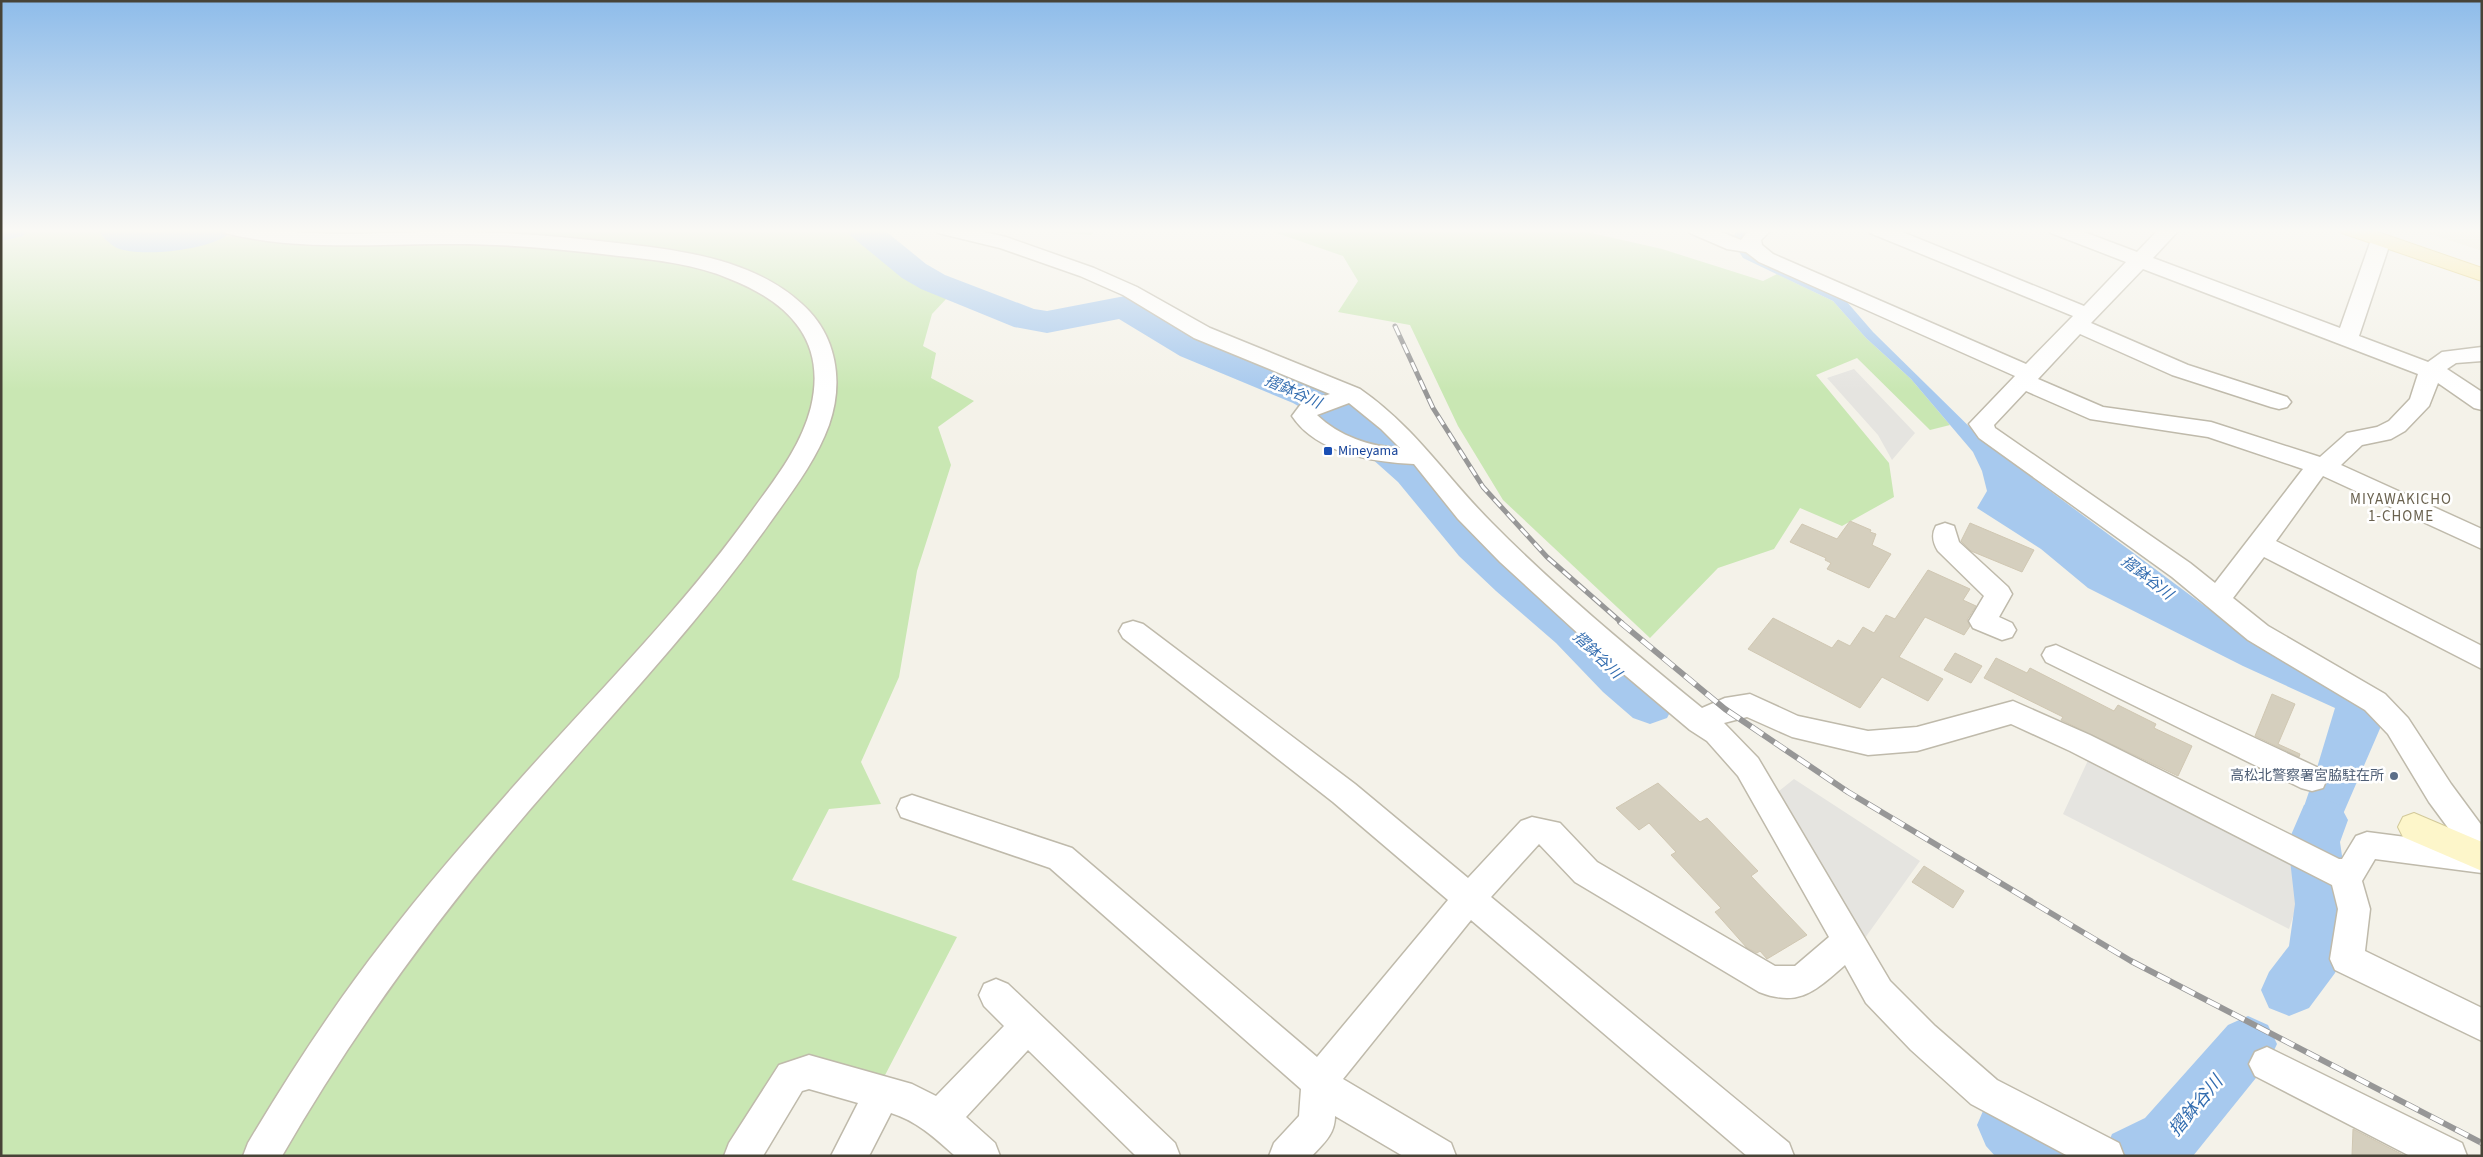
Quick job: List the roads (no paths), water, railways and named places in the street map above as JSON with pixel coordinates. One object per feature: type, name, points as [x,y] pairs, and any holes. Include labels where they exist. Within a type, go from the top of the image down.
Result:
[{"type":"street","points":[[261,1156],[305,1081],[396,950],[538,779],[693,607],[743,543],[786,482],[805,450],[816,424],[824,394],[825,362],[818,337],[808,320],[774,292],[757,283]]},
{"type":"street","points":[[1111,283],[1130,291],[1202,333],[1352,394],[1373,407],[1391,423],[1422,457],[1482,529],[1600,639],[1700,722],[1717,733],[1748,767],[1847,942],[1878,992],[1923,1038],[1984,1092],[2098,1152]]},
{"type":"street","points":[[1821,283],[2026,377],[2098,414],[2211,430],[2324,467],[2422,510],[2482,540]]},
{"type":"street","points":[[1999,283],[2083,320],[2180,370],[2278,402]]},
{"type":"street","points":[[2118,283],[1981,424],[1987,433],[2165,559],[2258,633],[2375,702],[2398,726],[2440,793],[2482,850]]},
{"type":"street","points":[[2200,283],[2442,375],[2482,403]]},
{"type":"street","points":[[2347,339],[2365,283]]},
{"type":"street","points":[[2217,600],[2316,469],[2324,467],[2355,438],[2383,434],[2397,426],[2420,401],[2430,371],[2450,357],[2482,354]]},
{"type":"street","points":[[1352,394],[1309,409],[1304,416],[1312,425],[1363,450],[1382,455],[1422,457]]},
{"type":"street","points":[[1945,532],[1947,545],[1999,594],[1984,621],[2002,630]]},
{"type":"street","points":[[2259,543],[2482,659]]},
{"type":"street","points":[[1132,631],[1344,793],[1776,1156]]},
{"type":"street","points":[[2056,656],[2312,779]]},
{"type":"street","points":[[1700,722],[1725,709],[1750,706],[1792,726],[1868,743],[1917,739],[2013,712],[2080,743],[2331,868],[2351,872],[2367,844],[2482,858]]},
{"type":"street","points":[[912,808],[1061,858],[1338,1097],[1438,1156]]},
{"type":"street","points":[[2414,827],[2482,858]]},
{"type":"street","points":[[1287,1156],[1317,1124],[1319,1080],[1470,897],[1532,830],[1549,832],[1586,872],[1771,981],[1802,981],[1847,942]]},
{"type":"street","points":[[2331,868],[2354,909],[2347,959],[2482,1025]]},
{"type":"street","points":[[996,995],[1162,1156]]},
{"type":"street","points":[[940,1118],[1028,1026]]},
{"type":"street","points":[[2266,1064],[2449,1156]]},
{"type":"street","points":[[742,1156],[791,1077],[809,1072],[912,1102],[940,1118],[982,1156]]},
{"type":"street","points":[[848,1156],[882,1094]]},
{"type":"water","points":[[1795,283],[1806,283],[1847,302],[1873,332],[1987,444],[2233,627],[2368,709],[2382,724],[2324,858],[2292,842],[2335,708],[2243,666],[2088,588],[2041,549],[1977,508],[1987,491],[1982,471],[1973,452],[1911,379],[1866,338],[1833,301]]},
{"type":"waterway","name":"摺鉢谷川","points":[[936,283],[1027,319],[1047,322],[1125,307],[1193,348],[1306,395],[1335,410],[1375,440],[1412,472],[1474,545],[1511,580],[1572,631],[1620,679],[1650,705]]},
{"type":"waterway","name":"摺鉢谷川","points":[[2289,990],[2315,955],[2322,904],[2314,842],[2322,820]]},
{"type":"waterway","name":"摺鉢谷川","points":[[2134,1156],[2167,1140],[2248,1044]]},
{"type":"waterway","name":"摺鉢谷川","points":[[2007,1125],[2017,1135],[2055,1156]]},
{"type":"railway","points":[[1395,326],[1433,408],[1483,487],[1547,557],[1622,623]]},
{"type":"railway","points":[[1620,622],[1725,709],[1848,792],[2131,961],[2482,1143]]},
{"type":"place","name":"Mineyama","points":[[1328,451]]},
{"type":"place","name":"高松北警察署宮脇駐在所","points":[[2394,776]]},
{"type":"district","name":"MIYAWAKICHO 1-CHOME","points":[[2401,508]]}]
